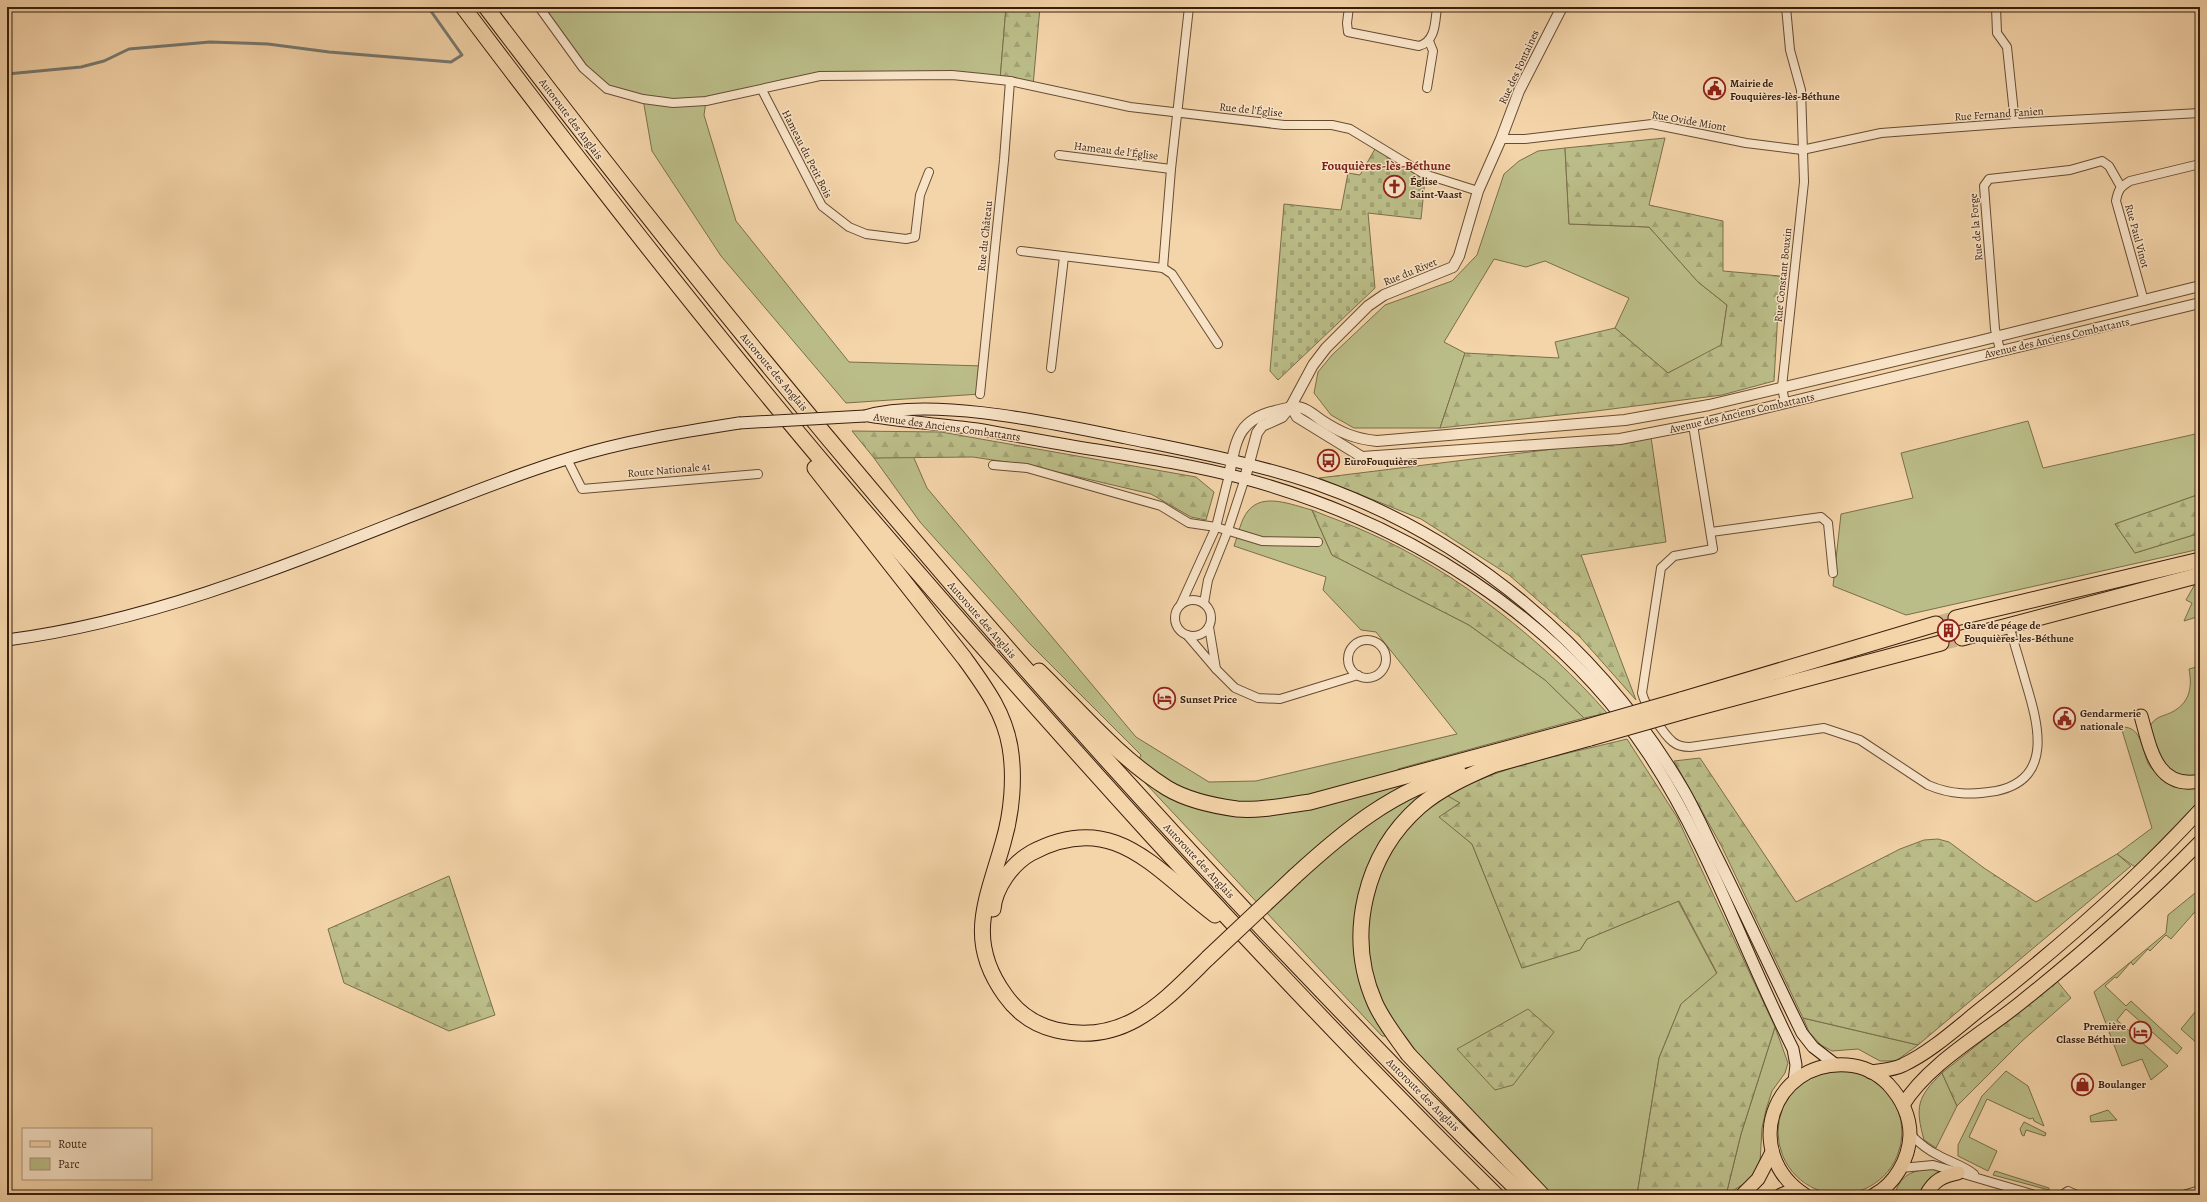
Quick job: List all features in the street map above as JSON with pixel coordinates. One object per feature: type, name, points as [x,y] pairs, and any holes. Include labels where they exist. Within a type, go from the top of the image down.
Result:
[{"type":"highway","name":"Autoroute des Anglais","points":[[463,7],[549,121],[766,394],[894,545],[1049,723],[1246,939],[1496,1195]]},
{"type":"highway","name":"Autoroute des Anglais","points":[[486,7],[663,237],[956,590],[1069,719],[1223,887],[1376,1048],[1523,1195]]},
{"type":"highway","points":[[766,394],[808,459],[965,659],[988,691],[1003,718],[1010,748],[1010,810],[1004,842],[987,894],[982,921],[982,939],[988,965],[997,984],[1012,1005],[1034,1022],[1053,1029],[1089,1034],[1126,1026],[1146,1014],[1163,1001],[1206,955]]},
{"type":"highway","points":[[1956,618],[2200,560]]},
{"type":"highway","points":[[1962,638],[2200,575]]},
{"type":"highway","points":[[956,590],[1127,758],[1168,788],[1203,802],[1238,809],[1275,807],[1310,802],[1487,761]]},
{"type":"highway","points":[[1683,706],[1936,624]]},
{"type":"highway","points":[[1246,939],[1134,851],[1109,839],[1088,837],[1066,839],[1044,846],[1024,857],[1010,871],[1000,886],[994,904],[991,935],[996,959],[1004,978],[1020,999],[1041,1015],[1057,1022],[1073,1025],[1088,1025],[1110,1021],[1135,1009],[1157,995],[1206,955],[1293,874],[1346,824],[1379,801],[1402,788],[1487,761],[1683,706],[1941,643]]},
{"type":"highway","points":[[1487,761],[1421,806],[1398,827],[1380,857],[1366,891],[1361,924],[1363,961],[1375,1003],[1389,1028],[1408,1054],[1542,1195]]},
{"type":"main road","name":"Avenue des Anciens Combattants","points":[[866,416],[883,411],[903,410],[994,415],[1102,434],[1232,460],[1319,486],[1400,520],[1442,544],[1487,573],[1531,607],[1569,642],[1636,720],[1685,792],[1802,1033],[1812,1047],[1835,1064]]},
{"type":"main road","name":"Avenue des Anciens Combattants","points":[[866,416],[976,429],[1147,458],[1245,478],[1337,510],[1381,529],[1470,580],[1508,606],[1546,637],[1580,670],[1613,708],[1647,752],[1668,786],[1694,833],[1793,1049],[1796,1065],[1794,1081]]},
{"type":"main road","points":[[7,640],[57,633],[112,622],[216,590],[518,475],[567,459],[662,435],[740,423],[866,416]]},
{"type":"main road","points":[[2141,716],[2151,752],[2157,765],[2162,771],[2169,776],[2186,782],[2200,781]]},
{"type":"main road","points":[[1871,1072],[1890,1070],[1904,1065],[1944,1038],[1992,1000],[2067,938],[2107,902],[2159,854],[2200,810]]},
{"type":"main road","points":[[1903,1105],[1927,1075],[2018,1005],[2081,953],[2164,878],[2200,842]]},
{"type":"main road","points":[[1800,1192],[1777,1166],[1772,1152],[1770,1133],[1772,1113],[1781,1096],[1794,1081],[1806,1072],[1835,1064],[1854,1066],[1871,1072],[1884,1080],[1895,1092],[1903,1105],[1908,1119],[1910,1134],[1909,1146],[1901,1168],[1888,1190],[1874,1195]]},
{"type":"main road","points":[[1742,1195],[1758,1179],[1772,1152]]},
{"type":"main road","points":[[1926,1195],[1933,1184],[1944,1176],[1958,1173]]},
{"type":"main road","points":[[1781,1195],[1800,1192]]},
{"type":"street","name":"Rue de l'Église","points":[[538,7],[583,68],[607,89],[643,99],[673,103],[706,101],[762,90],[820,76],[952,75],[1010,81],[1130,107],[1284,125],[1332,125],[1350,129],[1424,174],[1478,191]]},
{"type":"street","name":"Hameau de l'Église","points":[[1163,268],[1171,169],[1189,7]]},
{"type":"street","points":[[1349,7],[1347,23],[1348,32],[1419,46],[1429,41],[1433,34],[1437,7]]},
{"type":"street","name":"Rue des Fontaines","points":[[1501,140],[1519,90],[1562,7]]},
{"type":"street","name":"Rue Constant Bouxin","points":[[1785,403],[1782,387],[1804,182],[1801,90],[1790,50],[1786,7]]},
{"type":"street","points":[[1996,7],[1997,33],[2007,47],[2015,123]]},
{"type":"street","points":[[1427,88],[1433,51],[1429,41]]},
{"type":"street","name":"Rue du Château","points":[[980,394],[1004,160],[1010,81]]},
{"type":"street","name":"Hameau du Petit Bois","points":[[762,90],[822,206],[849,227],[866,234],[906,239],[915,236],[920,195],[929,172]]},
{"type":"street","name":"Rue Fernand Fanien","points":[[1802,150],[1881,134],[2015,123],[2200,113]]},
{"type":"street","name":"Rue Ovide Miont","points":[[1501,140],[1525,139],[1652,124],[1746,143],[1802,150]]},
{"type":"street","name":"Rue du Rivet","points":[[1291,406],[1313,365],[1326,348],[1368,306],[1384,294],[1453,267],[1460,256],[1478,191],[1501,140]]},
{"type":"street","name":"Hameau de l'Église","points":[[1059,155],[1171,169]]},
{"type":"street","name":"Rue de la Forge","points":[[2000,350],[1996,337],[1984,186],[1989,179],[2070,170],[2102,161],[2109,166],[2121,187]]},
{"type":"street","points":[[2121,187],[2130,181],[2200,164]]},
{"type":"street","name":"Rue Paul Vinot","points":[[2121,187],[2116,201],[2144,301]]},
{"type":"street","points":[[1021,251],[1064,258],[1163,268],[1172,274],[1218,344]]},
{"type":"street","points":[[1051,368],[1064,258]]},
{"type":"street","name":"Avenue des Anciens Combattants","points":[[1291,406],[1303,408],[1343,433],[1359,439],[1400,440],[1624,420],[1709,405],[1996,337],[2200,286]]},
{"type":"street","name":"Avenue des Anciens Combattants","points":[[1291,406],[1297,417],[1362,456],[1620,439],[1693,425],[2000,350],[2149,317],[2200,303]]},
{"type":"street","points":[[1291,406],[1254,417],[1245,426],[1238,438],[1216,527],[1181,604],[1177,608],[1174,618],[1178,628],[1187,635],[1216,669],[1235,688],[1258,698],[1280,699],[1358,675],[1370,677],[1380,672],[1383,667],[1385,655],[1379,645],[1374,642],[1368,640],[1356,643],[1348,654],[1350,666],[1358,675]]},
{"type":"street","points":[[1216,669],[1209,627],[1212,617],[1204,603],[1208,580],[1228,530],[1245,478],[1257,433],[1262,426],[1282,417],[1291,406]]},
{"type":"street","points":[[1693,425],[1711,532],[1712,549],[1674,556],[1661,568],[1643,684],[1644,700],[1667,735],[1677,745],[1690,747],[1824,728],[1860,740],[1928,785],[1952,793],[1972,794],[1999,790],[2020,780],[2030,770],[2038,745],[2036,718],[2009,625]]},
{"type":"street","name":"Route Nationale 41","points":[[567,459],[582,490],[758,474]]},
{"type":"street","points":[[993,466],[1027,468],[1161,506],[1189,522],[1228,530],[1262,541],[1318,542]]},
{"type":"street","points":[[1711,532],[1821,517],[1828,523],[1833,573]]},
{"type":"street","points":[[1181,604],[1192,599],[1204,603]]},
{"type":"street","points":[[1187,635],[1199,635],[1209,627]]},
{"type":"street","points":[[1910,1134],[1923,1146],[1937,1155],[1960,1165],[1980,1178]]},
{"type":"street","points":[[1901,1168],[1933,1165],[2035,1195]]},
{"type":"street","points":[[2183,1195],[2200,1190]]},
{"type":"street","points":[[2062,1195],[2068,1191],[2077,1195]]},
{"type":"green space","points":[[539,7],[1006,7],[1000,80],[820,76],[706,101],[704,115],[736,221],[849,362],[983,366],[980,394],[846,403],[721,256],[652,151],[643,99],[607,89],[583,68]]},
{"type":"green space","points":[[1006,7],[1040,7],[1033,86],[1000,80]]},
{"type":"green space","points":[[1665,138],[1649,205],[1723,221],[1723,271],[1780,276],[1774,381],[1722,395],[1588,412],[1440,428],[1465,353],[1559,358],[1555,342],[1615,328],[1668,373],[1721,345],[1727,305],[1698,282],[1649,227],[1569,224],[1565,148]]},
{"type":"green space","points":[[1565,148],[1569,224],[1649,227],[1698,282],[1727,305],[1721,346],[1668,373],[1615,328],[1629,298],[1545,261],[1526,267],[1494,259],[1444,342],[1465,353],[1440,428],[1354,428],[1331,415],[1314,393],[1318,372],[1332,355],[1385,305],[1452,281],[1477,255],[1504,174],[1519,161],[1538,151]]},
{"type":"green space","points":[[1375,149],[1425,180],[1421,219],[1368,213],[1375,288],[1278,380],[1270,371],[1284,204],[1341,210],[1348,173],[1360,175]]},
{"type":"green space","points":[[2028,421],[2043,468],[2200,433],[2200,494],[2115,524],[2135,553],[2200,533],[2200,549],[1906,615],[1833,586],[1841,514],[1913,498],[1901,453]]},
{"type":"green space","points":[[852,431],[941,432],[1196,477],[1214,492],[1206,520],[1191,517],[1151,494],[1032,466],[973,457],[874,458]]},
{"type":"green space","points":[[1651,437],[1666,542],[1581,555],[1636,700],[1580,637],[1509,575],[1421,519],[1319,478]]},
{"type":"green space","points":[[913,456],[927,488],[1136,737],[1209,782],[1256,781],[1457,734],[1376,632],[1361,630],[1323,590],[1326,577],[1234,546],[1246,514],[1254,505],[1262,502],[1270,501],[1287,503],[1312,510],[1332,555],[1469,625],[1545,680],[1584,718],[1398,769],[1407,800],[1433,789],[1461,802],[1440,817],[1472,844],[1522,968],[1580,950],[1587,939],[1678,901],[1717,974],[1681,1004],[1659,1058],[1637,1195],[1552,1195],[1450,1090],[1404,1037],[1382,1036],[1134,771],[1141,755],[1030,644],[920,522],[874,458]]},
{"type":"green space","points":[[2200,494],[2200,533],[2135,553],[2115,524]]},
{"type":"green space","points":[[1312,510],[1362,530],[1402,549],[1434,567],[1466,588],[1527,635],[1556,660],[1583,686],[1607,713],[1584,718],[1545,680],[1469,625],[1332,555]]},
{"type":"green space","points":[[2200,580],[2200,616],[2184,621],[2192,603],[2186,600],[2195,584]]},
{"type":"green space","points":[[2200,666],[2200,777],[2181,777],[2160,761],[2149,728],[2157,718],[2180,707],[2187,698],[2189,692],[2189,669]]},
{"type":"green space","points":[[2121,727],[2134,730],[2140,740],[2149,765],[2157,774],[2179,786],[2190,788],[2200,787],[2200,800],[2135,867],[2117,854],[2152,828]]},
{"type":"green space","points":[[1627,739],[1677,817],[1775,1027],[1741,1134],[1726,1195],[1637,1195],[1659,1058],[1681,1004],[1717,973],[1679,901],[1587,939],[1580,950],[1522,968],[1472,844],[1439,817],[1460,803],[1448,796],[1488,776],[1559,755]]},
{"type":"green space","points":[[1700,758],[1796,902],[1900,849],[1924,840],[1938,839],[1949,842],[1984,868],[2036,902],[2117,854],[2131,866],[1918,1045],[1803,1018],[1722,847],[1674,761]]},
{"type":"green space","points":[[449,876],[495,1015],[449,1031],[344,983],[328,929]]},
{"type":"green space","points":[[2200,889],[2200,906],[2171,939],[2166,935],[2150,951],[2148,949],[2133,965],[2131,962],[2117,978],[2115,977],[2105,986],[2126,1006],[2131,1001],[2182,1048],[2177,1054],[2126,1009],[2117,1020],[2168,1066],[2151,1080],[2142,1059],[2122,1066],[2094,992],[2166,933],[2168,915]]},
{"type":"green space","points":[[2057,981],[2071,998],[2022,1041],[1957,1106],[1942,1073]]},
{"type":"green space","points":[[2200,1006],[2200,1046],[2181,1029]]},
{"type":"green space","points":[[1528,1009],[1554,1032],[1513,1085],[1495,1090],[1457,1049]]},
{"type":"green space","points":[[1803,1018],[1918,1045],[1896,1061],[1880,1061],[1858,1049],[1832,1051],[1821,1045],[1809,1032]]},
{"type":"green space","points":[[1775,1027],[1788,1063],[1785,1073],[1772,1091],[1766,1110],[1762,1128],[1760,1162],[1750,1180],[1726,1195],[1741,1134]]},
{"type":"green space","points":[[1840,1070],[1852,1071],[1864,1075],[1874,1080],[1884,1088],[1892,1098],[1897,1108],[1901,1120],[1901,1144],[1897,1156],[1892,1166],[1884,1176],[1874,1184],[1864,1189],[1852,1193],[1840,1194],[1828,1193],[1816,1189],[1806,1184],[1796,1176],[1788,1166],[1783,1156],[1779,1144],[1778,1132],[1779,1120],[1783,1108],[1788,1098],[1796,1088],[1806,1080],[1816,1075],[1828,1071]]},
{"type":"green space","points":[[2006,1071],[2028,1086],[2044,1126],[2034,1121],[2033,1118],[2030,1119],[1987,1099],[1969,1137],[1997,1151],[1988,1171],[1958,1156],[1958,1145],[1982,1096]]},
{"type":"green space","points":[[1942,1073],[1957,1106],[1936,1148],[1924,1140],[1919,1111],[1920,1103],[1927,1089]]},
{"type":"green space","points":[[2108,1110],[2117,1120],[2091,1122],[2090,1116]]},
{"type":"green space","points":[[2024,1122],[2046,1133],[2045,1136],[2026,1130],[2024,1136],[2022,1135],[2020,1129]]},
{"type":"green space","points":[[1932,1169],[1942,1172],[1921,1195],[1895,1195],[1903,1178],[1913,1172]]},
{"type":"green space","points":[[1995,1171],[2049,1188],[2049,1190],[1993,1175]]},
{"type":"waterway","points":[[7,74],[81,67],[104,61],[129,49],[210,42],[268,44],[329,52],[451,62],[462,55],[428,7]]},
{"type":"tunnel","points":[[1936,624],[1956,618]]},
{"type":"tunnel","points":[[1941,643],[1962,638]]},
{"type":"place","name":"Mairie de Fouquières-lès-Béthune","points":[[1715,89]]},
{"type":"place","name":"Église Saint-Vaast","points":[[1394,187]]},
{"type":"place","name":"EuroFouquières","points":[[1328,461]]},
{"type":"place","name":"Gare de péage de Fouquières-les-Béthune","points":[[1949,631]]},
{"type":"place","name":"Sunset Price","points":[[1165,699]]},
{"type":"place","name":"Gendarmerie nationale","points":[[2064,719]]},
{"type":"place","name":"Première Classe Béthune","points":[[2141,1032]]},
{"type":"place","name":"Boulanger","points":[[2082,1084]]},
{"type":"district","name":"Fouquières-lès-Béthune","points":[[1386,165]]}]
